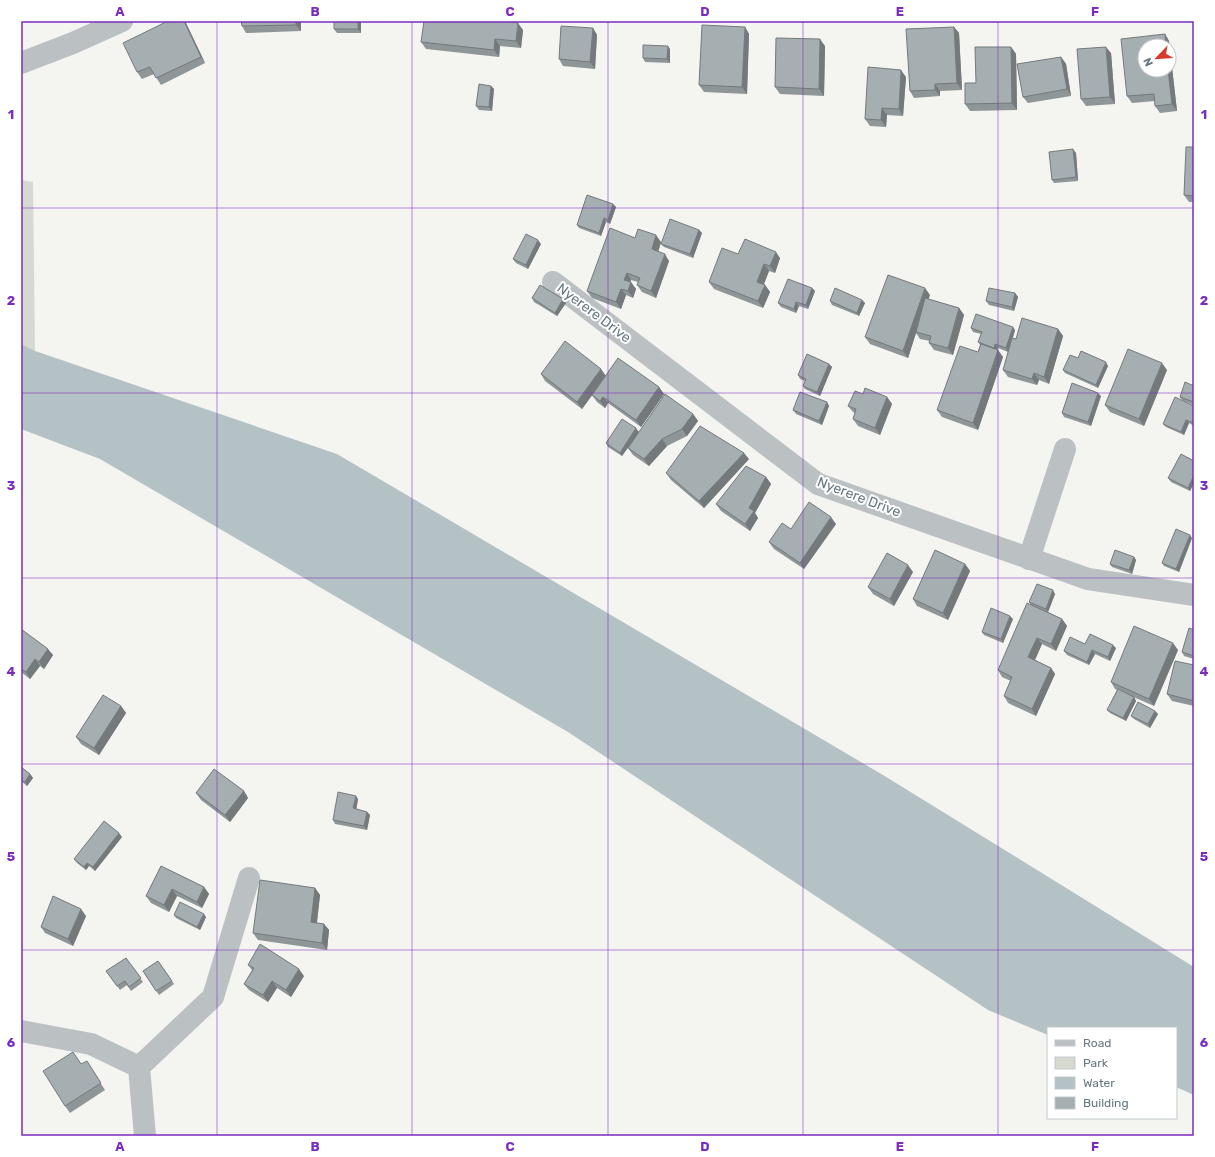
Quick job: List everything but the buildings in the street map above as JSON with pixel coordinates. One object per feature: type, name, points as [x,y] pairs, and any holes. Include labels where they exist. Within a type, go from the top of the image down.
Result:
[{"type":"street","points":[[21,63],[73,43],[122,21]]},
{"type":"street","name":"Nyerere Drive","points":[[553,282],[818,484],[1088,579],[1194,595]]},
{"type":"street","points":[[1029,559],[1065,449]]},
{"type":"street","points":[[139,1067],[214,997],[249,878]]},
{"type":"street","points":[[21,1031],[91,1044],[139,1067]]},
{"type":"street","points":[[139,1067],[145,1136]]},
{"type":"green space","points":[[21,180],[33,182],[35,351],[21,344]]},
{"type":"water","points":[[21,344],[35,351],[337,454],[883,775],[1194,967],[1194,1095],[1177,1087],[1177,1027],[1047,1027],[1047,1035],[988,1010],[568,732],[100,459],[21,429]]}]
